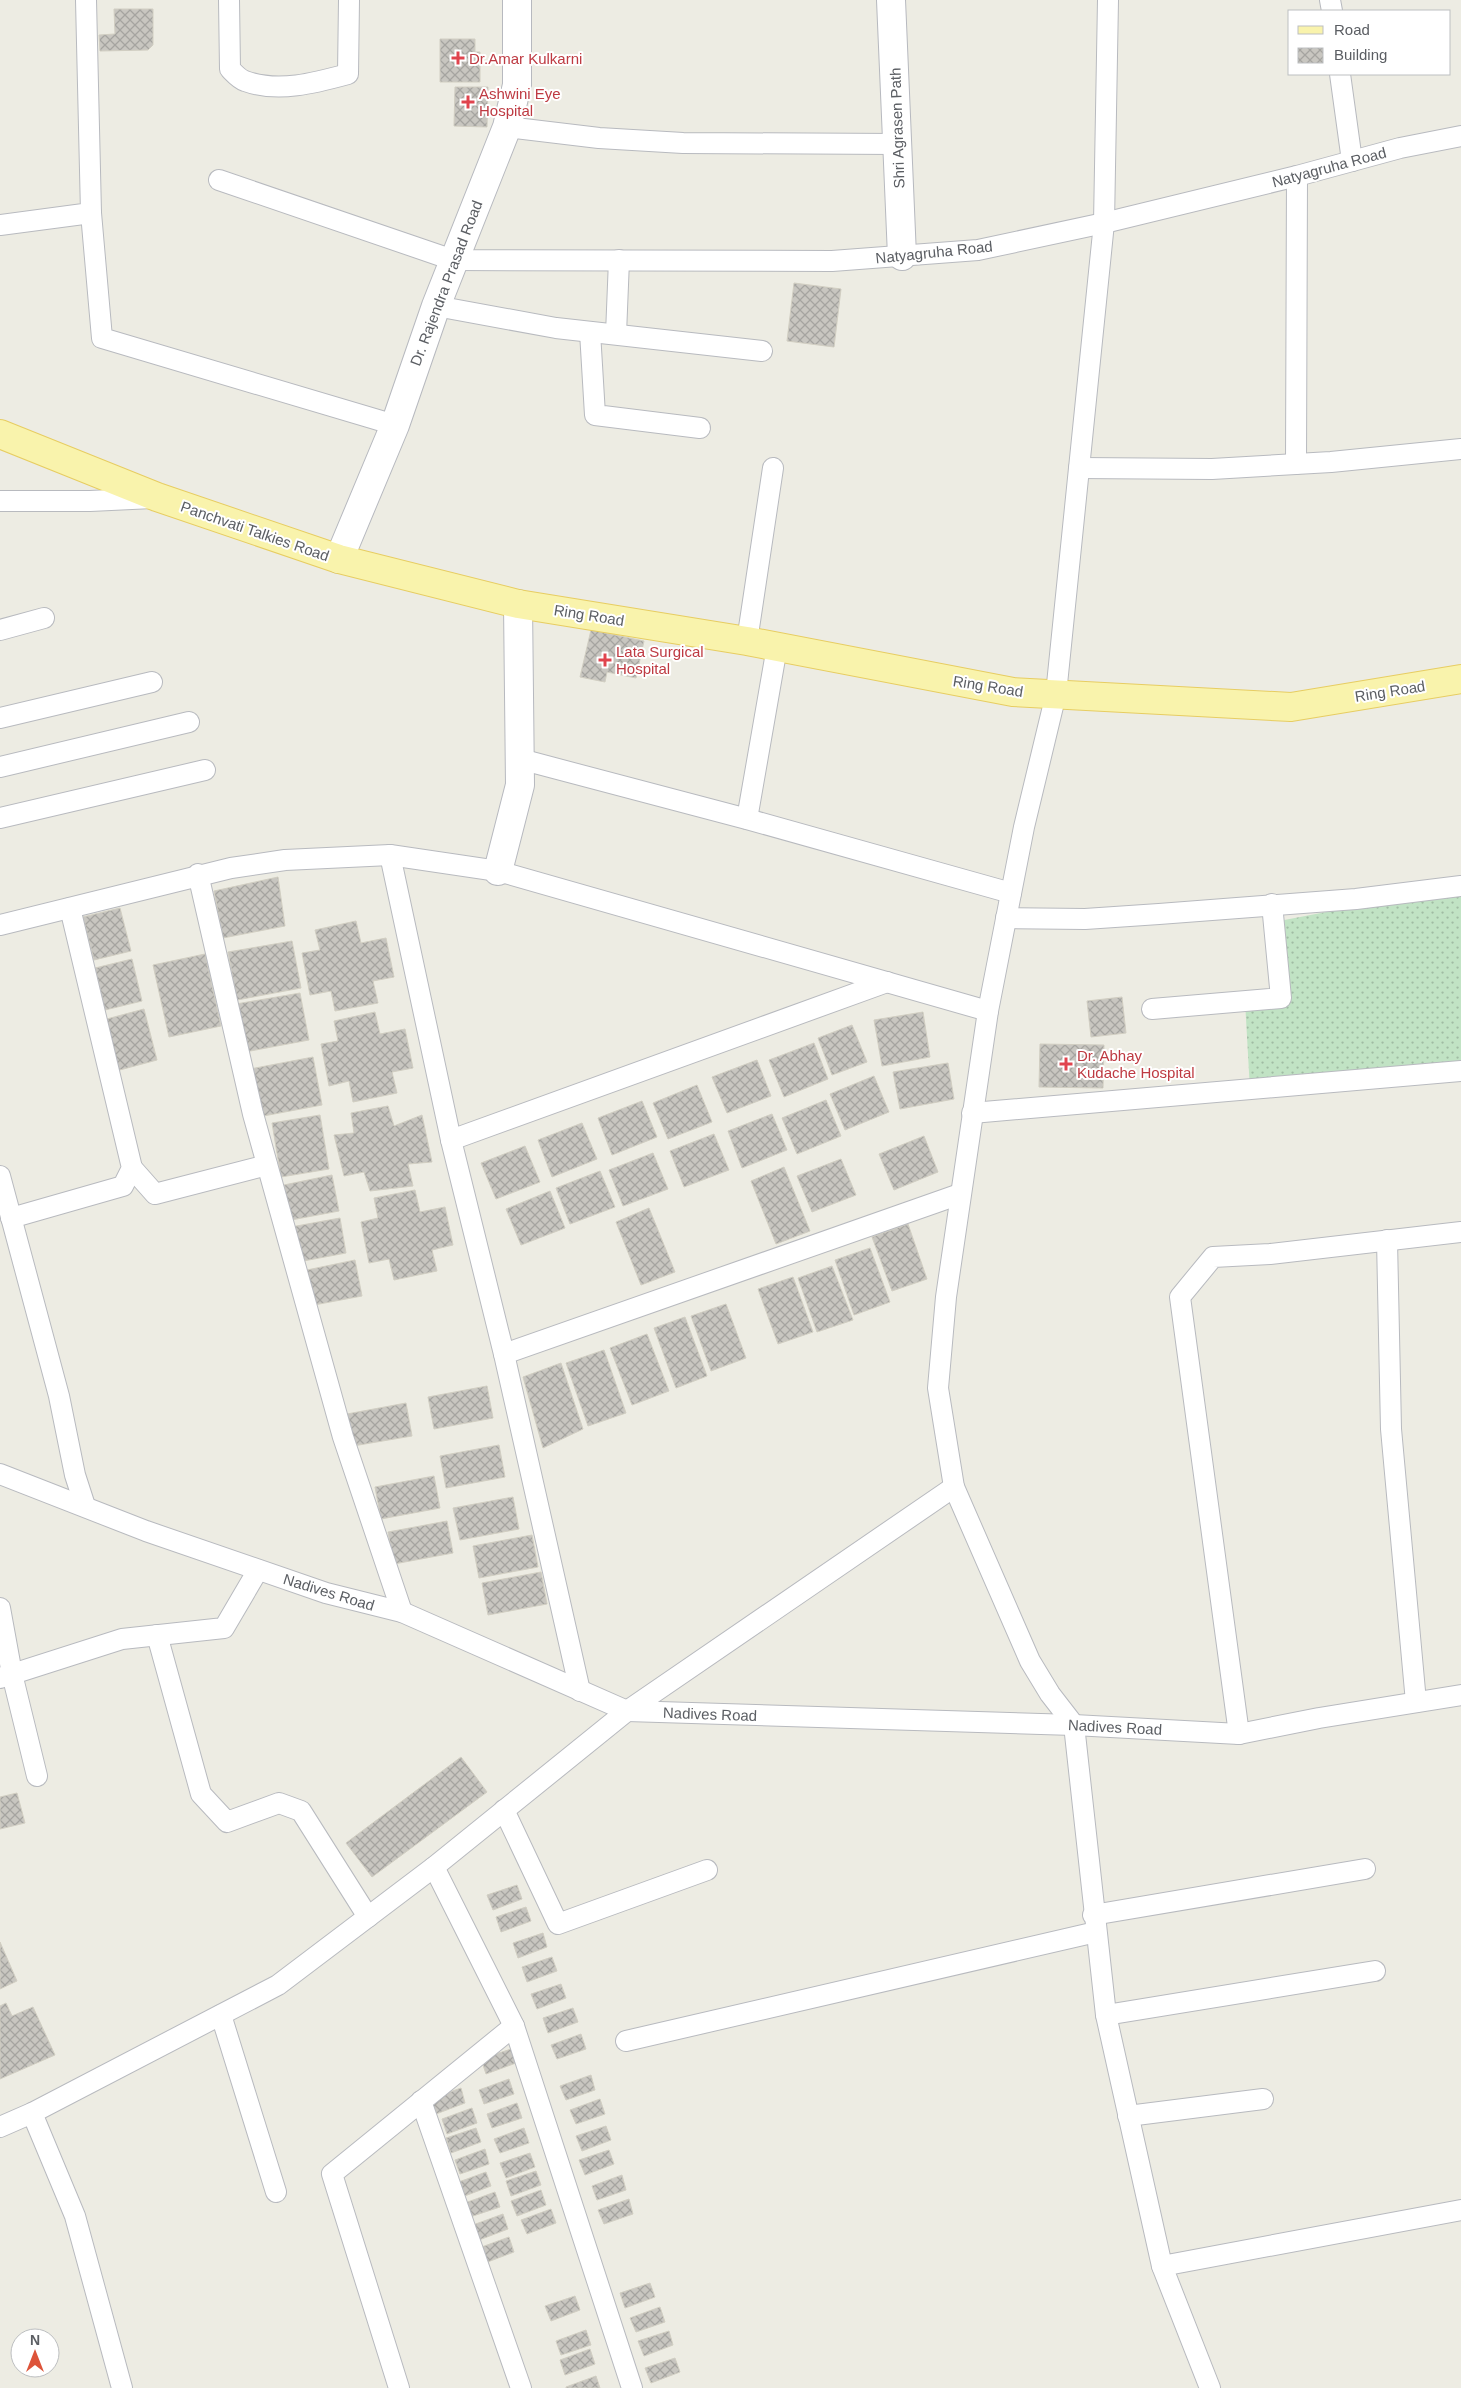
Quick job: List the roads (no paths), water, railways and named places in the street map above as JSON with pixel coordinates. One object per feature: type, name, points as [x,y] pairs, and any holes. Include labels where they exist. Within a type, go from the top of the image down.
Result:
[{"type":"main road","name":"Dr. Rajendra Prasad Road","points":[[338,559],[395,425],[436,306],[507,127],[517,85],[517,0]]},
{"type":"main road","name":"Shri Agrasen Path","points":[[891,0],[902,256]]},
{"type":"main road","name":"Panchvati Talkies Road","points":[[0,434],[157,497],[338,559],[518,604]]},
{"type":"main road","name":"Ring Road","points":[[518,604],[777,646],[1013,692],[1291,707],[1461,681]]},
{"type":"main road","points":[[498,871],[520,785],[518,604]]},
{"type":"street","points":[[86,0],[91,213],[102,338],[395,425]]},
{"type":"street","points":[[229,0],[230,69],[243,81],[277,88],[320,82],[348,74],[349,0]]},
{"type":"street","points":[[1108,0],[1104,223],[1056,694],[1024,827],[988,1011],[946,1297],[938,1388],[954,1486],[1030,1661],[1050,1694],[1074,1725],[1094,1924],[1106,2015],[1162,2266],[1210,2388]]},
{"type":"street","points":[[1340,75],[1352,161]]},
{"type":"street","points":[[507,127],[599,138],[683,143],[898,144]]},
{"type":"street","name":"Natyagruha Road","points":[[219,180],[454,260],[832,261],[978,250],[1104,223],[1297,176],[1400,148],[1461,136]]},
{"type":"street","points":[[1296,464],[1297,176]]},
{"type":"street","points":[[0,225],[91,213]]},
{"type":"street","points":[[616,334],[619,260]]},
{"type":"street","points":[[436,306],[508,320],[590,332],[762,351]]},
{"type":"street","points":[[590,332],[595,415],[700,428]]},
{"type":"street","points":[[1079,468],[1212,469],[1296,464],[1461,449]]},
{"type":"street","points":[[747,641],[773,468]]},
{"type":"street","points":[[0,501],[90,501],[157,497]]},
{"type":"street","points":[[0,630],[44,618]]},
{"type":"street","points":[[747,819],[777,646]]},
{"type":"street","points":[[0,718],[152,682]]},
{"type":"street","points":[[0,767],[189,722]]},
{"type":"street","points":[[520,760],[747,819],[1011,893]]},
{"type":"street","points":[[0,818],[205,770]]},
{"type":"street","points":[[390,855],[452,1140],[504,1354],[580,1691]]},
{"type":"street","points":[[0,925],[198,874],[285,860],[390,855],[498,871],[988,1011]]},
{"type":"street","points":[[198,874],[253,1114],[267,1165],[343,1437],[402,1612]]},
{"type":"street","points":[[1006,918],[1085,919],[1356,899],[1461,886]]},
{"type":"street","points":[[1152,1009],[1281,998],[1272,904]]},
{"type":"street","points":[[70,908],[132,1168],[155,1194],[267,1165]]},
{"type":"street","points":[[452,1140],[887,982]]},
{"type":"street","points":[[972,1114],[1461,1072]]},
{"type":"street","points":[[11,1218],[123,1186],[132,1168]]},
{"type":"street","points":[[0,1176],[59,1396],[75,1475],[85,1506]]},
{"type":"street","points":[[504,1354],[960,1194]]},
{"type":"street","points":[[1239,1734],[1180,1297],[1213,1257],[1270,1254],[1461,1232]]},
{"type":"street","points":[[1387,1240],[1391,1429],[1416,1702]]},
{"type":"street","name":"Nadives Road","points":[[0,1474],[146,1531],[258,1570],[326,1593],[402,1612],[627,1711],[1074,1725],[1239,1734],[1461,1695]]},
{"type":"street","points":[[0,2126],[32,2112],[278,1985],[434,1867],[627,1711],[954,1486]]},
{"type":"street","points":[[6,1676],[122,1639],[224,1628],[258,1570]]},
{"type":"street","points":[[0,1608],[6,1676],[37,1776]]},
{"type":"street","points":[[157,1635],[201,1794],[227,1822],[279,1803],[301,1811],[368,1916]]},
{"type":"street","points":[[504,1810],[558,1924],[706,1870]]},
{"type":"street","points":[[434,1867],[514,2026],[632,2388]]},
{"type":"street","points":[[626,2041],[1094,1924],[1365,1869]]},
{"type":"street","points":[[1106,2015],[1375,1972]]},
{"type":"street","points":[[221,2015],[276,2192]]},
{"type":"street","points":[[399,2388],[332,2174],[514,2026]]},
{"type":"street","points":[[1128,2116],[1264,2099]]},
{"type":"street","points":[[421,2101],[521,2388]]},
{"type":"street","points":[[32,2112],[75,2216],[122,2388]]},
{"type":"street","points":[[1162,2266],[1461,2210]]},
{"type":"place","name":"Dr.Amar Kulkarni","points":[[458,58]]},
{"type":"place","name":"Ashwini Eye Hospital","points":[[468,102]]},
{"type":"place","name":"Lata Surgical Hospital","points":[[605,660]]},
{"type":"place","name":"Dr. Abhay Kudache Hospital","points":[[1066,1064]]}]
